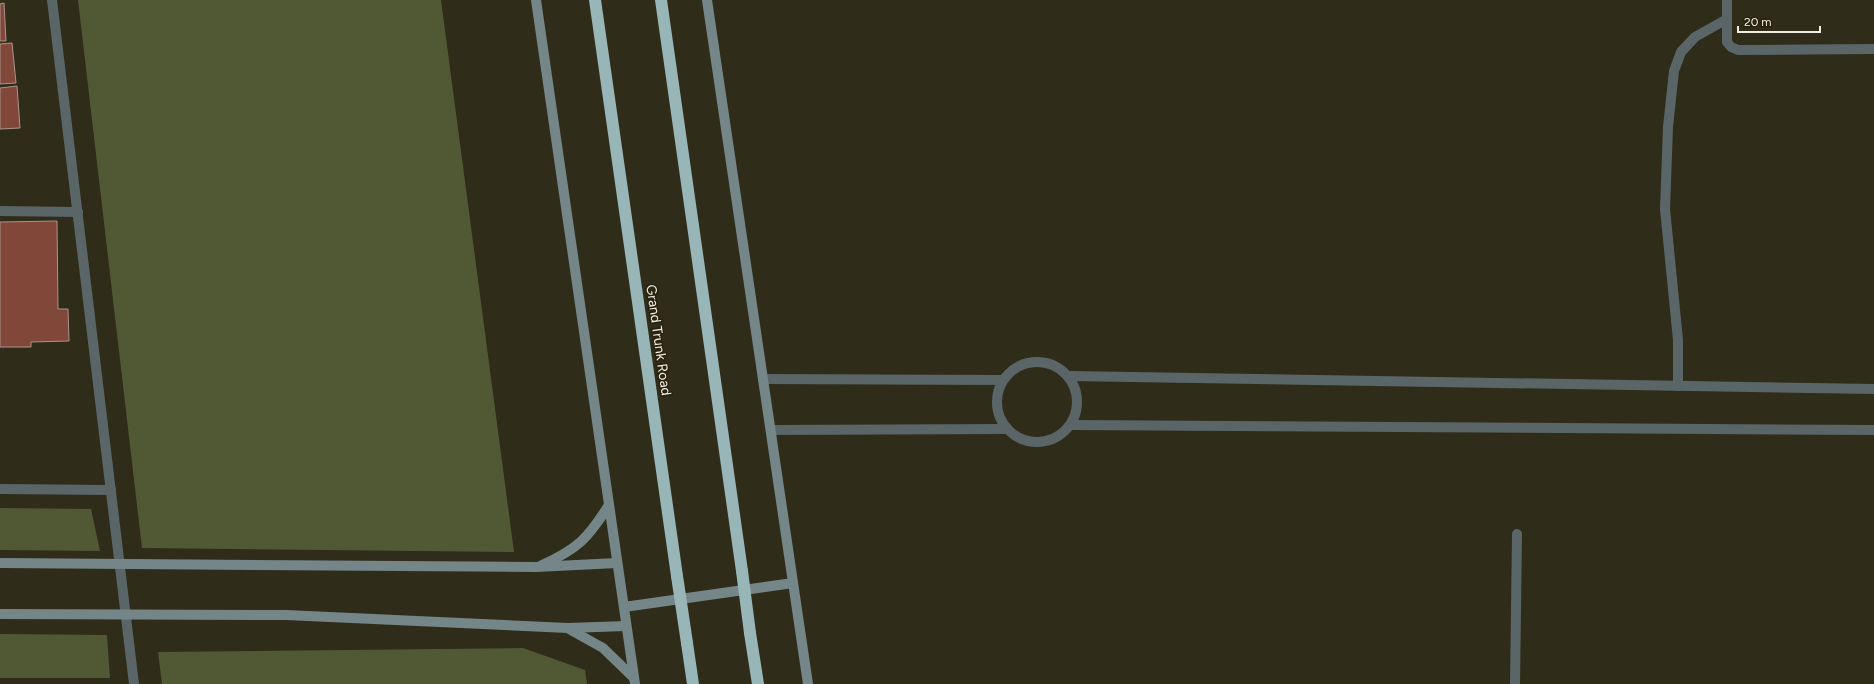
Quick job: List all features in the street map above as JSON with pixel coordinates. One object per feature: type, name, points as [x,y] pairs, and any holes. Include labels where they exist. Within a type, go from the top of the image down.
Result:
[{"type":"highway","name":"Grand Trunk Road","points":[[595,0],[693,684]]},
{"type":"highway","points":[[661,0],[758,684]]},
{"type":"street","points":[[52,0],[134,684]]},
{"type":"street","points":[[536,0],[634,681]]},
{"type":"street","points":[[707,0],[808,684]]},
{"type":"street","points":[[1727,0],[1727,42],[1731,47],[1738,50],[1874,49]]},
{"type":"street","points":[[1678,386],[1677,333],[1665,209],[1668,127],[1674,71],[1681,52],[1696,37],[1727,19]]},
{"type":"street","points":[[0,211],[78,212]]},
{"type":"street","points":[[1004,429],[995,405],[1002,380],[1022,364],[1048,362],[1069,376],[1874,389]]},
{"type":"street","points":[[770,430],[1004,429],[1026,442],[1052,441],[1072,425],[1079,400],[1069,376]]},
{"type":"street","points":[[763,379],[1002,380]]},
{"type":"street","points":[[1072,425],[1874,430]]},
{"type":"street","points":[[0,489],[111,490]]},
{"type":"street","points":[[536,567],[561,556],[578,544],[593,530],[609,506]]},
{"type":"street","points":[[1515,684],[1518,534]]},
{"type":"street","points":[[0,562],[536,567],[617,563]]},
{"type":"street","points":[[624,607],[793,582]]},
{"type":"street","points":[[0,614],[286,615],[568,628],[626,626]]},
{"type":"street","points":[[568,628],[603,648],[634,681]]},
{"type":"green space","points":[[78,0],[441,0],[514,552],[142,548]]},
{"type":"green space","points":[[0,508],[91,509],[100,551],[0,550]]},
{"type":"green space","points":[[0,634],[107,635],[110,678],[0,678]]},
{"type":"green space","points":[[523,648],[585,670],[587,684],[162,684],[158,652]]},
{"type":"building","points":[[4,3],[6,41],[0,41],[0,4]]},
{"type":"building","points":[[12,43],[16,83],[0,84],[0,44]]},
{"type":"building","points":[[17,86],[20,128],[0,129],[0,88]]},
{"type":"building","points":[[57,221],[58,309],[68,309],[69,341],[31,342],[31,347],[0,347],[0,222]]}]
